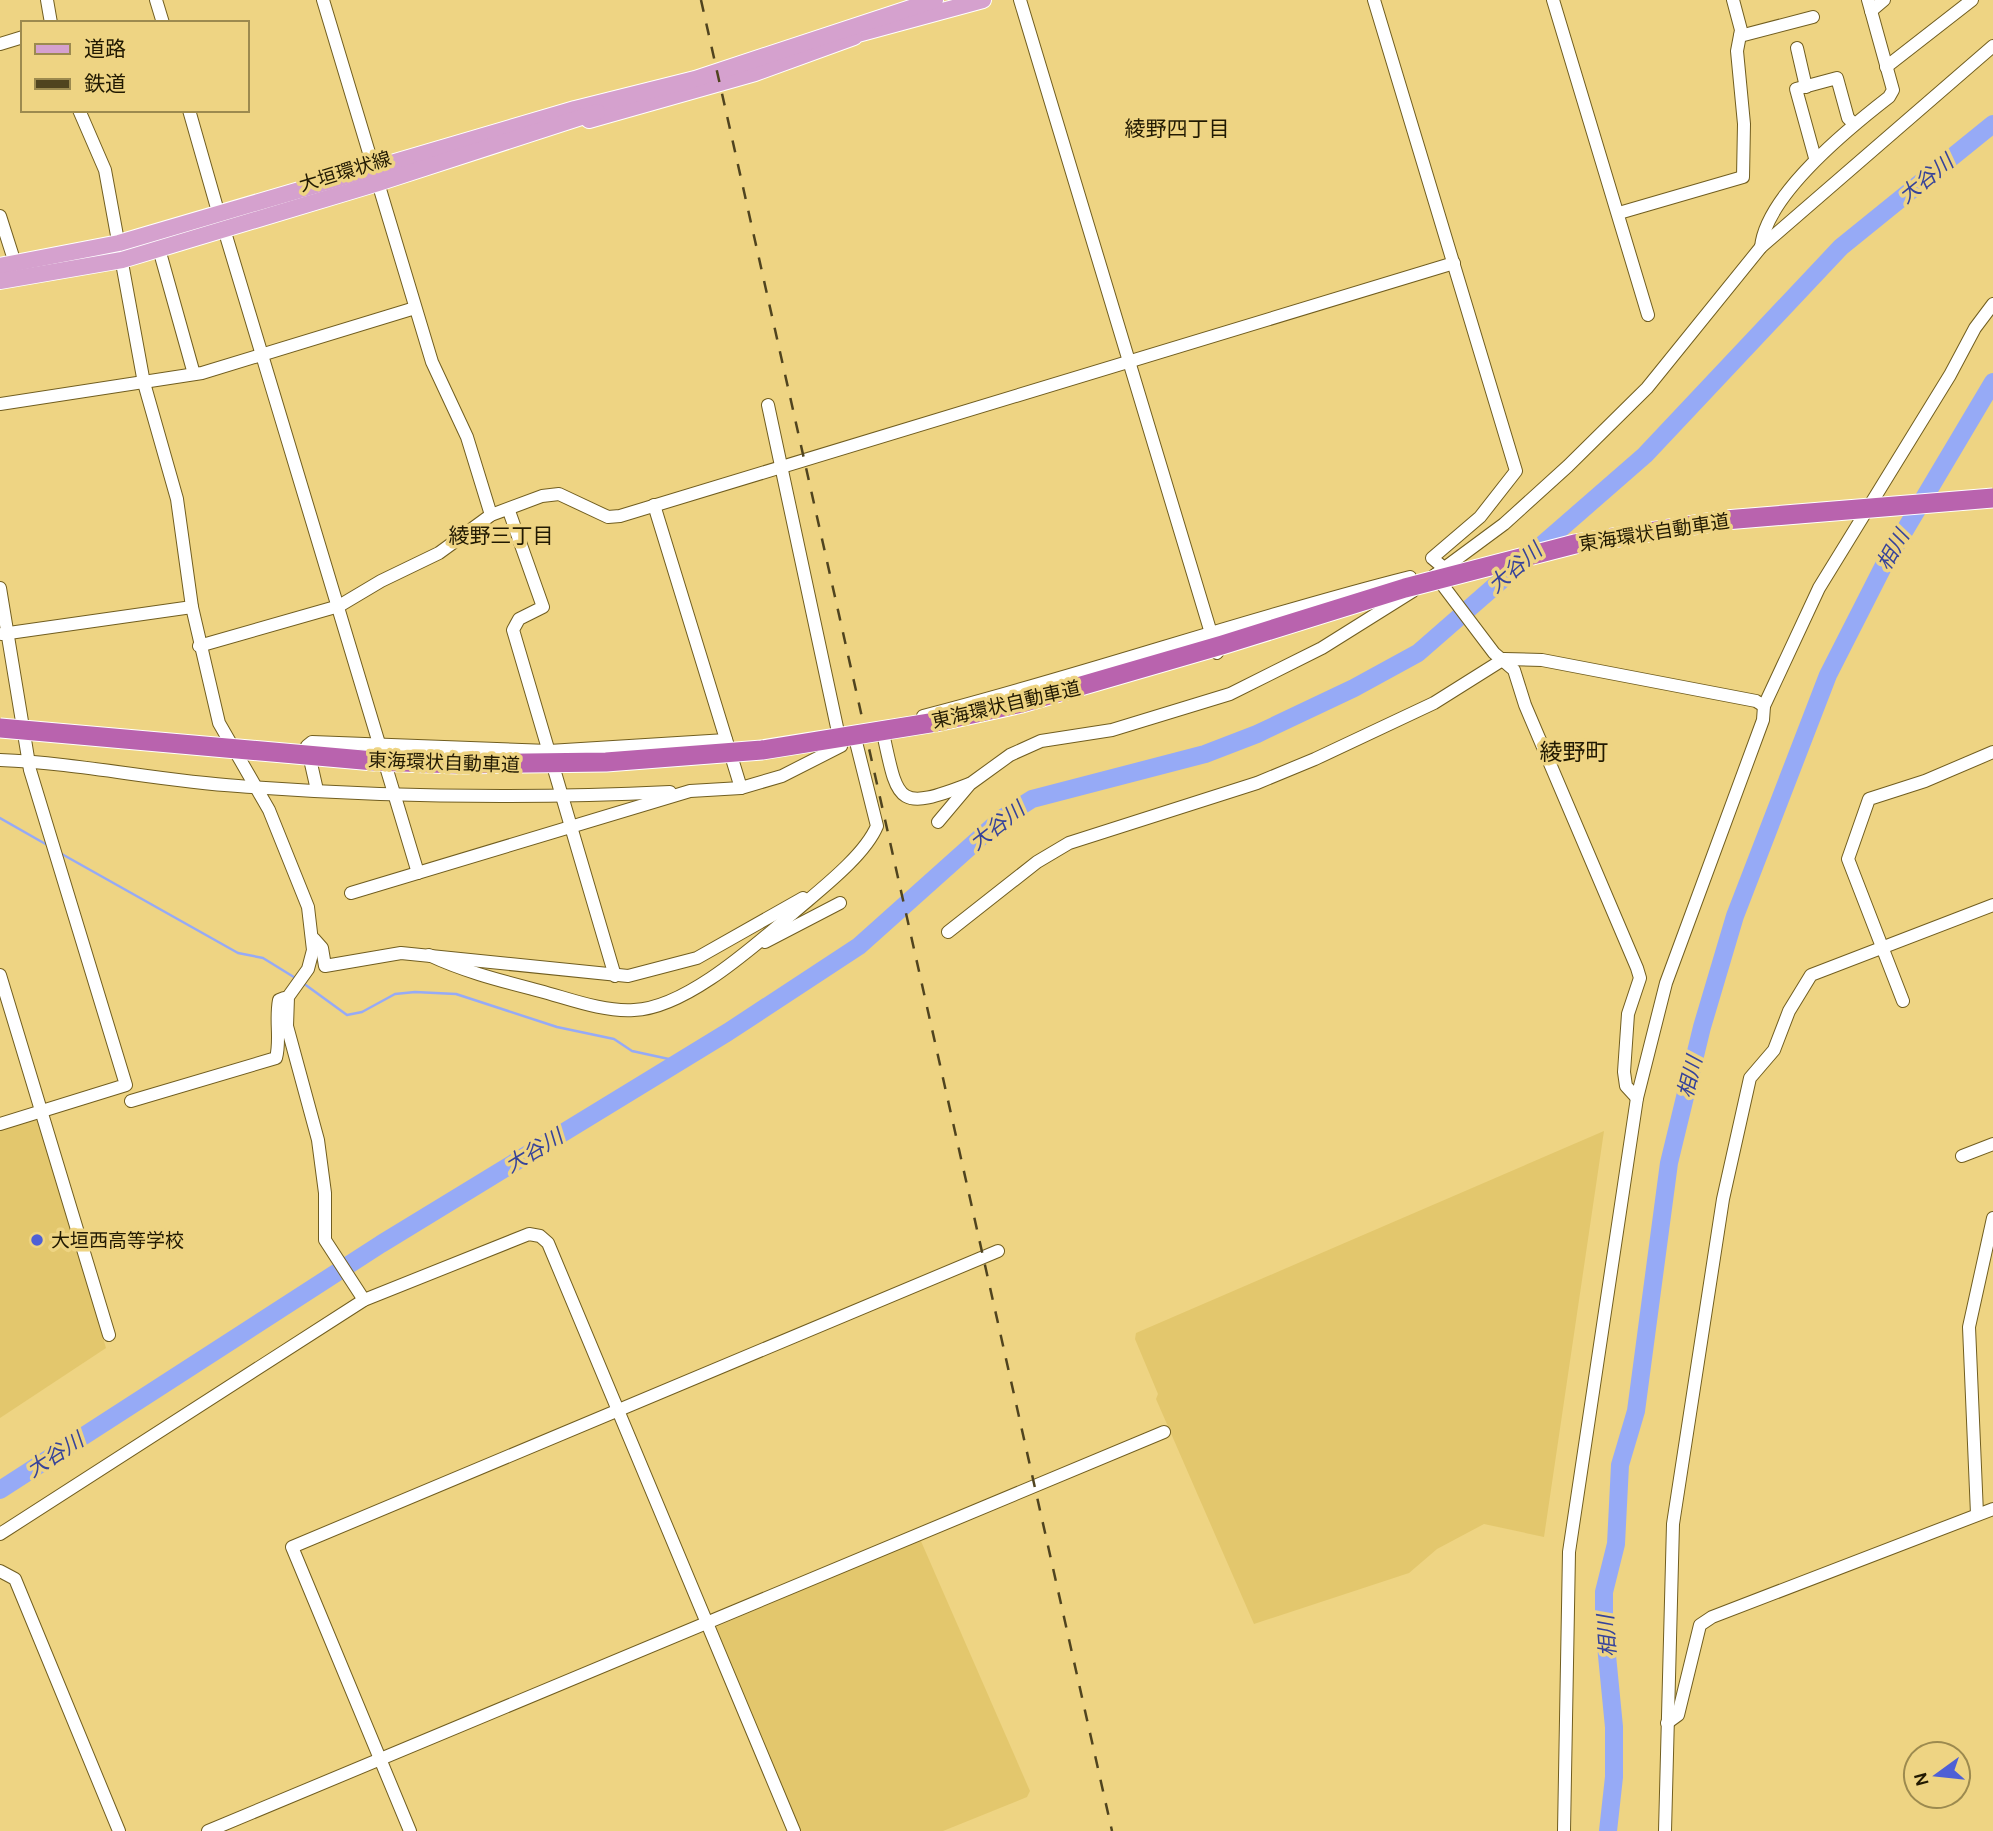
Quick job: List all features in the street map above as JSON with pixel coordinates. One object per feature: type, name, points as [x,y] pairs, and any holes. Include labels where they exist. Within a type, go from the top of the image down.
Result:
[{"type":"highway","name":"東海環状自動車道","points":[[0,728],[374,761],[457,764],[606,762],[762,750],[898,729],[1022,702],[1222,646],[1405,588],[1575,544],[1725,520],[1993,498]]},
{"type":"main road","name":"大垣環状線","points":[[852,32],[934,0]]},
{"type":"main road","name":"大垣環状線","points":[[7,265],[222,222],[682,86],[695,79],[852,32],[984,0]]},
{"type":"main road","points":[[577,115],[750,51],[852,32]]},
{"type":"main road","points":[[577,115],[590,120],[684,94],[852,32]]},
{"type":"main road","name":"大垣環状線","points":[[0,281],[122,260],[159,249],[222,222]]},
{"type":"street","points":[[47,0],[51,21]]},
{"type":"street","points":[[156,0],[162,21]]},
{"type":"street","points":[[323,0],[439,384],[467,437],[491,515]]},
{"type":"street","points":[[1020,0],[1218,654]]},
{"type":"street","points":[[1374,0],[1516,471],[1480,517],[1432,558],[1438,576],[1499,656],[1514,670],[1525,705],[1637,968],[1640,978],[1628,1014],[1624,1072],[1626,1086],[1637,1098]]},
{"type":"street","points":[[1553,0],[1648,315]]},
{"type":"street","points":[[1619,213],[1743,177],[1744,124],[1737,51],[1740,36],[1733,0]]},
{"type":"street","points":[[1761,247],[1763,230],[1815,158],[1889,97],[1893,90],[1869,5],[1884,0]]},
{"type":"street","points":[[1886,67],[1972,0]]},
{"type":"street","points":[[1740,36],[1813,17]]},
{"type":"street","points":[[0,44],[21,38]]},
{"type":"street","points":[[938,822],[970,784],[1010,755],[1041,741],[1112,730],[1230,694],[1275,674],[1438,576],[1550,484],[1647,388],[1761,247],[1993,46]]},
{"type":"street","points":[[1797,48],[1806,87]]},
{"type":"street","points":[[1815,158],[1796,89],[1837,78],[1849,118],[1854,124]]},
{"type":"street","points":[[80,112],[106,170],[144,383],[177,499],[199,646],[219,723],[228,743],[256,786],[284,843],[308,907],[314,939],[308,969],[288,997],[287,1026],[317,1140],[325,1193],[324,1240],[362,1295]]},
{"type":"street","points":[[189,112],[418,873]]},
{"type":"street","points":[[0,216],[7,265]]},
{"type":"street","points":[[159,249],[194,374]]},
{"type":"street","points":[[199,646],[339,606],[381,581],[439,553],[491,515],[509,511],[542,496],[559,494],[608,517],[1454,263]]},
{"type":"street","points":[[1564,1831],[1569,1552],[1637,1098],[1665,983],[1763,720],[1764,706],[1819,588],[1950,375],[1975,328],[1993,304]]},
{"type":"street","points":[[0,404],[194,374],[415,308]]},
{"type":"street","points":[[768,405],[841,746]]},
{"type":"street","points":[[654,505],[741,788]]},
{"type":"street","points":[[509,511],[543,607],[519,619],[513,630],[615,976]]},
{"type":"street","points":[[0,760],[256,786],[393,795],[563,797],[741,788],[782,776],[841,746],[883,733],[904,720],[1051,683],[1387,583],[1419,575],[1438,576]]},
{"type":"street","points":[[0,588],[4,634],[28,761],[126,1086],[0,1124]]},
{"type":"street","points":[[4,634],[192,607]]},
{"type":"street","points":[[948,932],[1037,862],[1069,843],[1257,783],[1315,760],[1434,703],[1499,656],[1542,660],[1756,701],[1764,706]]},
{"type":"street","points":[[883,733],[893,780],[901,795],[912,800],[928,799],[970,784]]},
{"type":"street","points":[[317,790],[307,746],[312,742],[378,747],[549,751],[726,740]]},
{"type":"street","points":[[429,955],[482,976],[603,1007],[636,1010],[668,1002],[724,969],[749,950],[819,890],[872,838],[877,826],[856,742]]},
{"type":"street","points":[[1903,1001],[1847,859],[1869,799],[1925,781],[1993,752]]},
{"type":"street","points":[[351,893],[690,791]]},
{"type":"street","points":[[314,939],[322,948],[325,966],[401,953],[615,976],[697,957],[819,890]]},
{"type":"street","points":[[749,950],[840,903]]},
{"type":"street","points":[[1665,1831],[1673,1524],[1723,1199],[1750,1078],[1773,1050],[1789,1011],[1811,975],[1993,905]]},
{"type":"street","points":[[0,975],[108,1335]]},
{"type":"street","points":[[131,1101],[276,1058],[280,1043],[275,1017],[279,1000],[288,997]]},
{"type":"street","points":[[1962,1156],[1993,1144]]},
{"type":"street","points":[[1977,1514],[1969,1327],[1993,1218]]},
{"type":"street","points":[[0,1534],[362,1295],[529,1234],[540,1236],[548,1243],[794,1831]]},
{"type":"street","points":[[410,1831],[292,1547],[998,1251]]},
{"type":"street","points":[[208,1831],[1164,1432]]},
{"type":"street","points":[[1667,1723],[1678,1715],[1700,1625],[1712,1617],[1993,1509]]},
{"type":"street","points":[[0,1571],[15,1578],[120,1831]]},
{"type":"shaded area","name":"大垣西高等学校","points":[[39,1119],[106,1348],[0,1418],[0,1131]]},
{"type":"shaded area","points":[[1604,1131],[1544,1537],[1484,1524],[1437,1549],[1409,1573],[1254,1624],[1156,1399],[1158,1394],[1135,1339],[1136,1333]]},
{"type":"shaded area","points":[[920,1539],[1030,1791],[1027,1797],[943,1831],[800,1831],[716,1627]]},
{"type":"waterway","name":"大谷川","points":[[0,1490],[381,1244],[728,1032],[859,946],[1001,819],[1032,799],[1205,754],[1257,734],[1354,688],[1418,653],[1645,455],[1841,247],[1993,124]]},
{"type":"waterway","name":"相川","points":[[1608,1831],[1614,1777],[1614,1727],[1604,1625],[1604,1592],[1616,1544],[1620,1465],[1636,1411],[1669,1163],[1702,1027],[1735,916],[1828,675],[1883,567],[1993,382]]},
{"type":"waterway","points":[[0,818],[49,846]]},
{"type":"waterway","points":[[60,853],[238,953],[263,958],[297,979]]},
{"type":"waterway","points":[[303,983],[347,1015],[362,1012],[395,994],[456,994],[557,1027],[614,1039],[632,1051],[678,1061]]},
{"type":"railway","points":[[701,0],[1112,1831]]},
{"type":"place","name":"大垣西高等学校","points":[[37,1240]]},
{"type":"district","name":"綾野四丁目","points":[[1177,129]]},
{"type":"district","name":"綾野三丁目","points":[[501,536]]},
{"type":"district","name":"綾野町","points":[[1574,752]]}]
